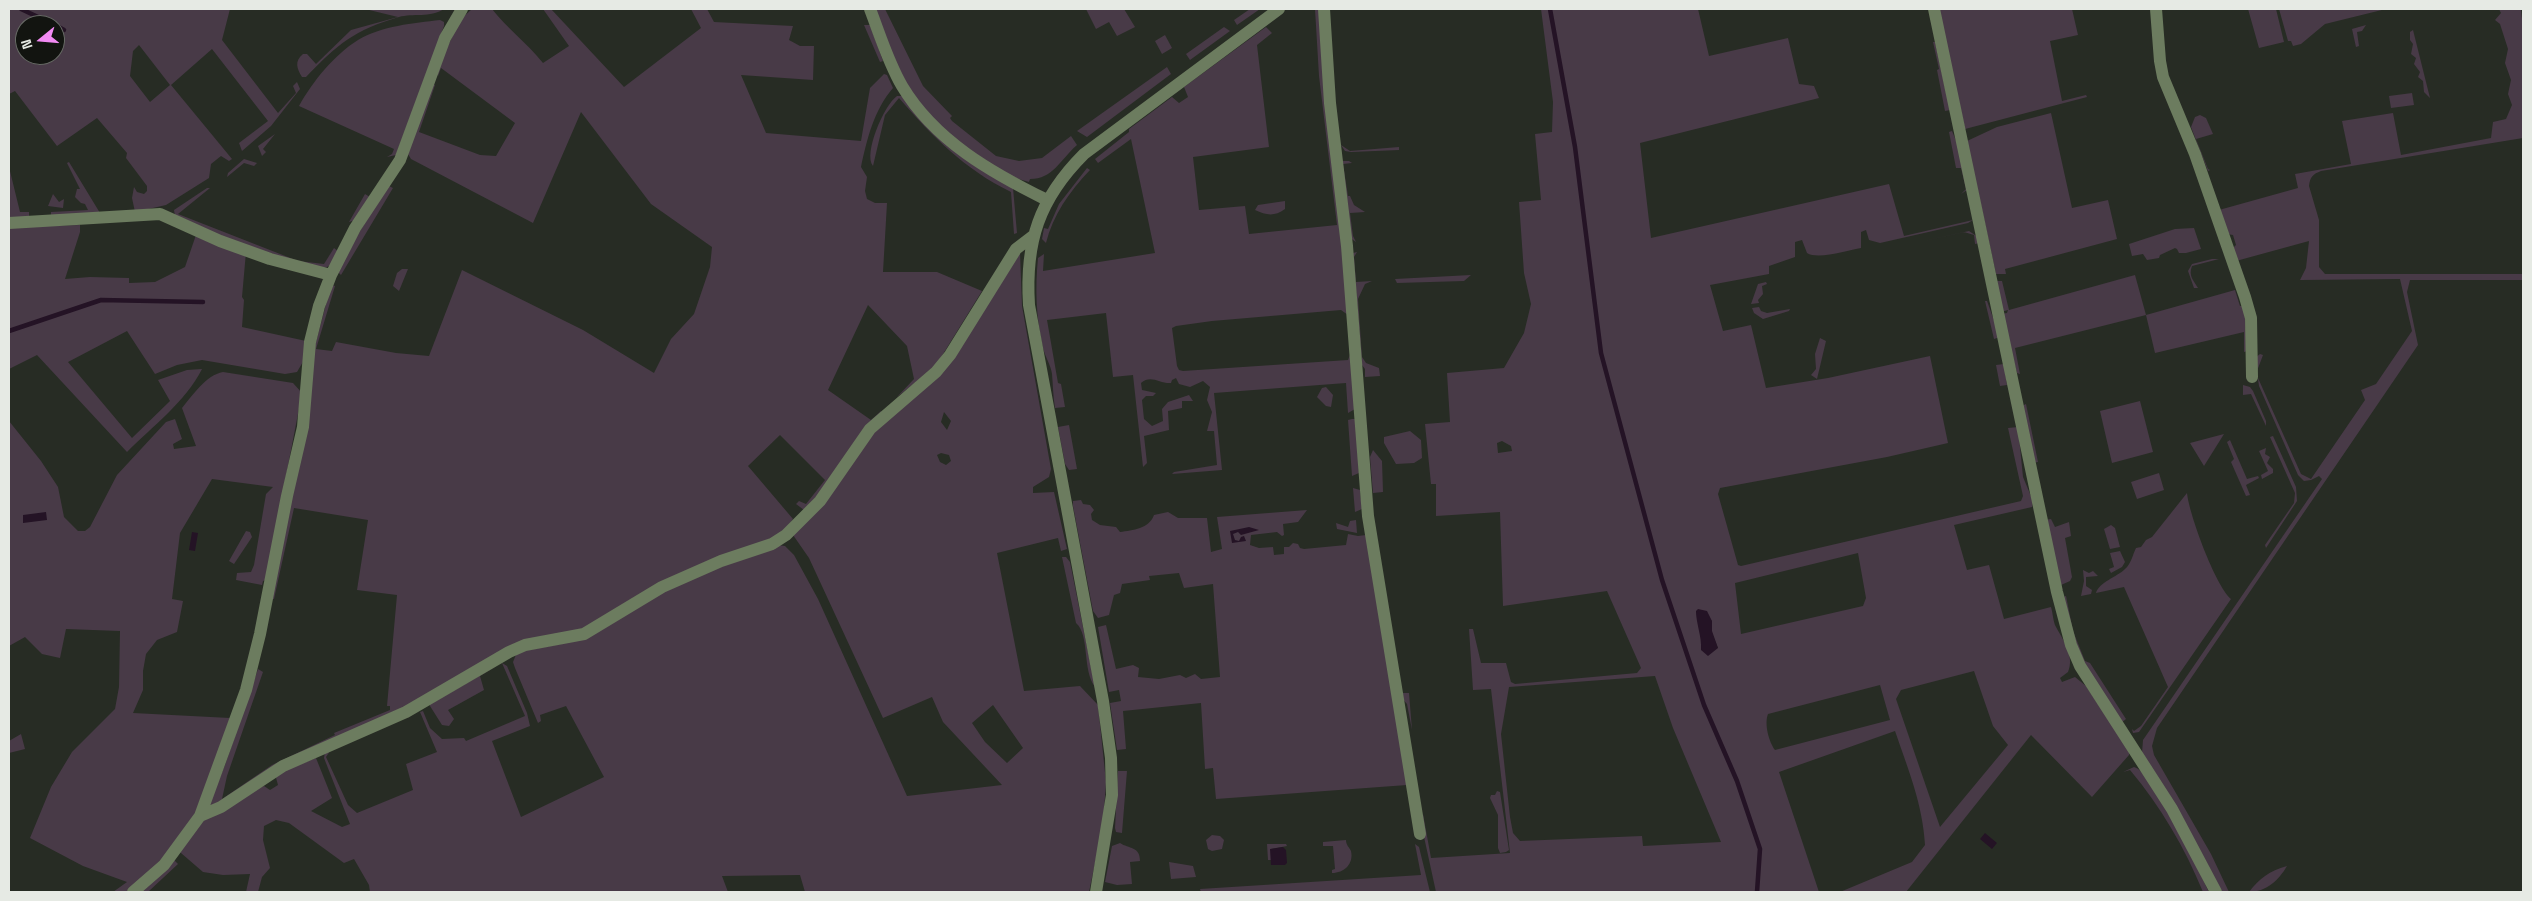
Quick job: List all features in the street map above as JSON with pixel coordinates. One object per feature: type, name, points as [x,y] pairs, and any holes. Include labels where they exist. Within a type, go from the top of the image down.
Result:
[{"type":"street","points":[[133,892],[164,865],[200,816],[246,690],[260,634],[285,504],[303,427],[310,342],[319,306],[331,275],[374,196],[400,160],[445,38],[462,9]]},
{"type":"street","points":[[870,9],[892,68],[902,86],[924,114],[953,143],[988,169],[1047,200]]},
{"type":"street","points":[[1096,892],[1110,810],[1111,758],[1103,701],[1029,305],[1028,268],[1033,236],[1047,200],[1066,172],[1096,144],[1279,9]]},
{"type":"street","points":[[1324,9],[1330,103],[1347,246],[1368,516],[1420,834]]},
{"type":"street","points":[[1934,9],[2057,592],[2071,645],[2089,684],[2186,833],[2216,892]]},
{"type":"street","points":[[2156,9],[2163,77],[2195,154],[2251,318],[2252,377]]},
{"type":"street","points":[[9,222],[160,214],[220,241],[270,259],[331,275]]},
{"type":"street","points":[[200,816],[221,806],[283,766],[406,712],[509,652],[525,645],[584,634],[662,587],[721,561],[756,551],[779,540],[820,501],[870,429],[936,372],[950,355],[1016,249],[1033,236]]},
{"type":"shaded area","points":[[9,9],[230,9],[222,40],[278,113],[296,93],[293,86],[297,82],[300,89],[271,126],[242,151],[239,143],[268,121],[212,49],[171,85],[232,159],[229,161],[221,156],[211,164],[209,178],[166,205],[135,212],[132,198],[134,187],[137,192],[144,194],[147,191],[147,186],[126,158],[127,153],[97,118],[57,146],[15,91],[9,94]],"holes":[[[139,45],[170,85],[150,102],[130,76],[133,51]]]},
{"type":"shaded area","points":[[365,9],[444,9],[439,12],[399,17],[370,27],[338,47],[306,77],[302,77],[297,62],[303,54],[307,54],[316,64],[351,30],[398,17]]},
{"type":"shaded area","points":[[472,9],[492,9],[543,63],[569,46],[543,9],[551,9],[624,87],[701,28],[691,9],[707,9],[714,22],[793,26],[789,40],[800,46],[814,46],[813,80],[741,75],[766,133],[861,141],[870,88],[884,74],[887,75],[893,88],[876,115],[861,167],[867,177],[865,191],[867,199],[875,203],[887,203],[883,272],[937,272],[982,291],[935,367],[897,397],[914,379],[907,346],[868,305],[828,390],[871,420],[881,411],[882,414],[828,484],[804,510],[796,504],[799,501],[806,504],[825,480],[780,435],[748,466],[793,519],[784,532],[590,627],[552,637],[438,691],[218,806],[208,806],[225,765],[258,669],[263,672],[227,776],[222,799],[272,765],[335,735],[334,733],[390,710],[390,706],[387,706],[397,595],[357,590],[368,520],[294,508],[274,599],[270,599],[311,361],[331,285],[335,286],[316,349],[332,351],[336,342],[396,353],[429,356],[462,270],[583,330],[654,373],[671,339],[694,314],[710,267],[712,247],[651,204],[581,112],[533,223],[411,159],[408,154],[432,84],[435,85],[419,132],[480,155],[496,156],[515,123],[441,68],[438,76],[436,70],[461,19]]},
{"type":"shaded area","points":[[874,9],[885,9],[923,86],[952,116],[950,118],[952,121],[996,156],[1019,161],[1042,158],[1071,136],[1077,145],[1056,168],[1045,176],[1030,179],[1029,182],[1010,176],[973,154],[940,125],[912,93],[897,68]]},
{"type":"shaded area","points":[[1086,9],[1124,9],[1135,27],[1117,36],[1109,22],[1096,29]]},
{"type":"shaded area","points":[[1250,9],[1260,9],[1237,25],[1234,20]]},
{"type":"shaded area","points":[[1315,9],[1321,9],[1324,73],[1343,233],[1355,409],[1348,413],[1346,383],[1214,393],[1222,470],[1172,474],[1174,472],[1217,465],[1214,431],[1207,431],[1212,412],[1207,400],[1210,387],[1203,381],[1190,387],[1179,384],[1176,378],[1171,383],[1148,379],[1141,383],[1142,390],[1156,393],[1153,396],[1146,396],[1142,400],[1144,419],[1152,426],[1163,421],[1162,409],[1168,402],[1189,395],[1193,401],[1182,401],[1182,408],[1168,411],[1169,430],[1144,436],[1147,463],[1143,467],[1133,375],[1113,377],[1106,313],[1047,320],[1058,383],[1061,384],[1065,407],[1055,408],[1051,371],[1043,348],[1038,314],[1036,292],[1038,258],[1044,254],[1043,271],[1155,253],[1131,139],[1098,163],[1095,159],[1129,132],[1129,129],[1172,97],[1179,103],[1188,97],[1184,87],[1266,27],[1272,33],[1257,45],[1269,147],[1193,157],[1199,210],[1245,206],[1249,234],[1337,225],[1319,76]],"holes":[[[1341,310],[1348,315],[1351,352],[1348,360],[1183,371],[1179,370],[1177,366],[1172,328],[1176,326],[1212,321]]]},
{"type":"shaded area","points":[[1541,9],[1698,9],[1709,56],[1788,38],[1799,84],[1814,86],[1819,98],[1640,143],[1651,238],[1889,184],[1904,236],[1973,220],[1968,223],[1880,243],[1869,240],[1866,230],[1861,232],[1861,248],[1826,255],[1807,253],[1802,240],[1795,242],[1795,257],[1769,266],[1769,274],[1710,285],[1723,331],[1751,325],[1766,388],[1828,378],[1930,356],[1948,443],[1887,457],[1720,488],[1718,494],[1738,565],[1741,566],[2021,501],[2023,496],[2008,428],[2018,427],[2023,477],[2033,501],[2032,507],[1954,525],[1967,570],[1989,565],[2004,619],[2051,607],[2055,625],[2067,648],[2070,660],[2068,672],[2060,678],[2062,682],[2075,677],[2086,686],[2129,751],[2129,755],[2092,797],[2031,735],[1906,892],[1840,892],[1912,862],[1925,845],[1918,801],[1895,731],[1779,772],[1819,892],[1436,892],[1421,823],[1423,814],[1431,858],[1510,853],[1491,689],[1473,690],[1469,629],[1473,629],[1481,663],[1506,663],[1511,682],[1515,684],[1637,673],[1641,668],[1607,591],[1503,606],[1500,512],[1436,516],[1436,484],[1431,484],[1425,424],[1450,422],[1447,373],[1504,368],[1524,333],[1531,304],[1524,273],[1519,202],[1541,200],[1535,134],[1552,132],[1553,102]],"holes":[[[1502,441],[1511,446],[1512,451],[1498,453],[1497,443]],[[1858,553],[1866,598],[1863,606],[1741,634],[1735,583]],[[1696,611],[1712,621],[1711,631],[1718,648],[1701,650],[1701,633]],[[1974,671],[1993,726],[2008,745],[1940,827],[1896,699],[1901,690]],[[1655,676],[1673,728],[1721,842],[1643,846],[1642,836],[1520,841],[1513,833],[1510,817],[1501,734],[1509,687]],[[1880,685],[1890,720],[1775,750],[1768,733],[1768,714]]]},
{"type":"shaded area","points":[[1938,9],[2072,9],[2078,35],[2050,41],[2062,101],[2086,95],[2087,97],[1965,129]]},
{"type":"shaded area","points":[[2248,9],[2276,9],[2284,42],[2259,48]]},
{"type":"shaded area","points":[[2279,9],[2386,9],[2325,24],[2301,44],[2293,46],[2291,41],[2288,41]]},
{"type":"shaded area","points":[[2499,9],[2523,9],[2521,10],[2523,27],[2523,138],[2321,171],[2310,180],[2309,186],[2319,220],[2319,267],[2325,274],[2523,274],[2523,280],[2410,280],[2407,292],[2418,345],[2157,728],[2152,746],[2154,755],[2211,854],[2229,892],[2221,892],[2142,753],[2143,740],[2322,479],[2319,476],[2311,480],[2304,481],[2298,475],[2259,386],[2255,358],[2260,354],[2263,355],[2257,371],[2258,378],[2301,474],[2311,479],[2365,400],[2361,390],[2376,384],[2412,331],[2400,279],[2300,280],[2306,268],[2309,241],[2236,261],[2232,249],[2236,245],[2233,235],[2227,234],[2219,210],[2298,188],[2295,174],[2351,164],[2342,121],[2393,113],[2401,155],[2491,138],[2493,122],[2506,119],[2512,105],[2508,94],[2511,80],[2505,63],[2508,49],[2500,24],[2495,20],[2501,13]]},
{"type":"shaded area","points":[[440,20],[444,22],[444,26],[396,155],[387,157],[392,154],[394,149],[299,106],[325,69],[358,40],[387,28]]},
{"type":"shaded area","points":[[864,25],[870,25],[883,61],[880,62]]},
{"type":"shaded area","points":[[2366,25],[2362,31],[2357,32],[2359,46],[2356,47],[2352,29]]},
{"type":"shaded area","points":[[1224,27],[1230,31],[1190,60],[1186,54]]},
{"type":"shaded area","points":[[2413,30],[2430,98],[2424,92],[2423,81],[2418,77],[2420,72],[2414,64],[2416,58],[2411,54],[2413,44],[2410,40],[2410,32]]},
{"type":"shaded area","points":[[1165,35],[1172,48],[1162,54],[1155,41]]},
{"type":"shaded area","points":[[1933,42],[1935,42],[1950,110],[1945,111]]},
{"type":"shaded area","points":[[1167,67],[1171,74],[1087,137],[1077,131]]},
{"type":"shaded area","points":[[2412,93],[2414,105],[2391,108],[2389,96]]},
{"type":"shaded area","points":[[897,96],[902,96],[1013,188],[1017,233],[1014,234],[1011,192],[978,173],[950,151],[899,98],[885,115],[873,166],[871,151],[876,130],[886,109]]},
{"type":"shaded area","points":[[2051,113],[2072,208],[2108,200],[2117,239],[2005,269],[2006,274],[1996,274],[1967,141],[1997,127]]},
{"type":"shaded area","points":[[2200,115],[2206,118],[2213,134],[2196,139],[2210,170],[2208,171],[2191,127],[2195,117]]},
{"type":"shaded area","points":[[1952,131],[1962,155],[1967,190],[1961,194],[1966,189],[1961,168],[1956,168],[1949,132]]},
{"type":"shaded area","points":[[275,134],[263,149],[266,152],[262,156],[258,146]]},
{"type":"shaded area","points":[[1341,145],[1350,151],[1399,147],[1399,150],[1351,152],[1345,151]]},
{"type":"shaded area","points":[[244,159],[257,163],[254,166],[244,163],[227,177],[228,173]]},
{"type":"shaded area","points":[[1343,161],[1352,163],[1343,164],[1348,196],[1350,196],[1354,205],[1365,212],[1350,213],[1353,236],[1356,242],[1349,237],[1340,166]]},
{"type":"shaded area","points":[[69,162],[100,213],[51,216],[51,212],[88,210],[85,204],[75,197],[77,189],[80,189],[67,163]]},
{"type":"shaded area","points":[[9,167],[20,212],[29,212],[29,217],[9,218]]},
{"type":"shaded area","points":[[1087,168],[1090,170],[1075,187],[1057,213],[1046,243],[1042,239],[1044,228],[1048,229],[1059,204]]},
{"type":"shaded area","points":[[387,185],[393,188],[341,275],[338,272],[339,267]]},
{"type":"shaded area","points":[[207,188],[210,188],[178,214],[298,261],[324,264],[334,248],[339,252],[333,262],[327,267],[298,264],[225,240],[175,216],[174,210]]},
{"type":"shaded area","points":[[53,194],[59,202],[64,199],[63,208],[48,206]]},
{"type":"shaded area","points":[[365,194],[370,197],[356,220],[349,222]]},
{"type":"shaded area","points":[[1285,201],[1285,209],[1274,214],[1266,214],[1255,210],[1258,205]]},
{"type":"shaded area","points":[[80,225],[80,232],[65,279],[90,277],[129,278],[129,283],[155,282],[185,267],[196,235],[246,252],[242,297],[244,300],[242,327],[306,341],[304,360],[297,372],[285,374],[202,360],[177,365],[155,374],[127,331],[68,362],[132,438],[170,401],[158,380],[187,370],[202,369],[178,403],[127,452],[37,355],[9,369],[9,227]]},
{"type":"shaded area","points":[[2194,228],[2201,249],[2179,253],[2175,248],[2160,255],[2159,258],[2147,260],[2143,254],[2132,256],[2129,244],[2175,229]]},
{"type":"shaded area","points":[[1969,231],[1978,237],[1980,243],[1975,244],[1974,235],[1964,232]]},
{"type":"shaded area","points":[[1020,252],[1022,306],[1051,469],[1049,477],[1033,487],[1033,493],[1054,492],[1067,549],[1061,551],[1058,538],[997,553],[1024,691],[1080,686],[1098,705],[1106,782],[1103,825],[1089,892],[805,892],[800,875],[722,876],[728,892],[370,892],[369,885],[354,859],[344,863],[289,823],[276,820],[264,826],[263,840],[270,868],[262,877],[258,892],[246,892],[250,874],[223,875],[203,872],[174,847],[160,863],[126,892],[113,892],[127,882],[83,866],[30,838],[51,787],[72,752],[115,709],[119,687],[120,631],[66,629],[60,658],[42,654],[25,637],[9,646],[9,421],[41,461],[58,487],[64,517],[78,531],[85,531],[90,527],[117,475],[166,422],[175,419],[182,439],[173,444],[174,449],[196,446],[182,408],[200,386],[211,377],[223,372],[293,383],[302,393],[266,580],[263,581],[262,585],[236,580],[237,573],[251,572],[254,565],[266,494],[273,487],[212,479],[180,533],[172,599],[183,601],[177,632],[157,640],[146,654],[143,671],[143,690],[133,713],[230,718],[196,814],[264,786],[270,790],[278,785],[275,774],[316,758],[332,798],[311,811],[342,827],[350,824],[324,758],[325,752],[330,751],[326,757],[348,805],[357,813],[413,790],[406,764],[437,752],[420,712],[423,711],[430,728],[442,739],[464,738],[466,741],[525,716],[502,663],[507,666],[527,713],[530,726],[492,741],[521,817],[604,777],[566,706],[540,715],[541,721],[538,723],[513,662],[517,652],[565,643],[685,580],[777,545],[785,546],[794,555],[818,599],[907,796],[1002,785],[943,722],[932,697],[883,718],[809,558],[793,535],[872,433],[927,385]],"holes":[[[944,412],[951,421],[947,430],[941,422]],[[941,453],[949,455],[951,461],[946,465],[940,462],[937,455]],[[993,705],[1023,748],[1007,763],[985,742],[972,723]]]},
{"type":"shaded area","points":[[1357,252],[1354,257],[1356,282],[1372,281],[1365,284],[1358,299],[1362,357],[1366,363],[1379,368],[1380,376],[1365,377],[1365,369],[1362,365],[1353,253]]},
{"type":"shaded area","points":[[2219,259],[2192,266],[2191,276],[2198,288],[2194,288],[2188,271],[2192,264]]},
{"type":"shaded area","points":[[402,269],[408,269],[399,291],[393,286],[397,273]]},
{"type":"shaded area","points":[[1471,275],[1464,281],[1397,283],[1395,279]]},
{"type":"shaded area","points":[[2135,275],[2146,315],[2015,348],[2020,374],[2017,373],[2001,314],[2007,313],[2008,310],[2001,312],[1997,281],[2002,281],[2009,310]]},
{"type":"shaded area","points":[[1766,282],[1767,284],[1762,286],[1763,294],[1758,300],[1759,303],[1751,304],[1758,284]]},
{"type":"shaded area","points":[[2235,290],[2240,306],[2244,306],[2248,351],[2244,352],[2244,332],[2155,353],[2146,315]]},
{"type":"shaded area","points":[[1985,301],[1987,301],[2000,337],[1994,339]]},
{"type":"shaded area","points":[[1759,307],[1761,311],[1767,313],[1790,309],[1789,311],[1763,319],[1754,313],[1752,308]]},
{"type":"shaded area","points":[[1820,338],[1826,341],[1817,379],[1811,375],[1816,369],[1815,354]]},
{"type":"shaded area","points":[[2004,364],[2007,385],[2000,386],[1996,365]]},
{"type":"shaded area","points":[[2243,385],[2250,387],[2253,391],[2266,421],[2266,426],[2251,394],[2243,395]]},
{"type":"shaded area","points":[[1326,387],[1333,395],[1331,407],[1326,406],[1317,397],[1322,388]]},
{"type":"shaded area","points":[[2140,401],[2153,452],[2112,463],[2100,411]]},
{"type":"shaded area","points":[[2026,404],[2038,462],[2032,463],[2022,406]]},
{"type":"shaded area","points":[[1356,419],[1359,473],[1352,476],[1348,420]]},
{"type":"shaded area","points":[[1069,425],[1077,469],[1069,470],[1065,464],[1058,427]]},
{"type":"shaded area","points":[[1410,431],[1421,440],[1422,458],[1414,463],[1396,464],[1384,443],[1384,437]]},
{"type":"shaded area","points":[[2224,434],[2204,466],[2190,443]]},
{"type":"shaded area","points":[[2273,436],[2296,487],[2297,501],[2266,548],[2265,545],[2294,503],[2295,493],[2270,437]]},
{"type":"shaded area","points":[[2230,440],[2247,479],[2258,476],[2259,478],[2246,485],[2250,495],[2246,496],[2231,462],[2234,459],[2227,442]]},
{"type":"shaded area","points":[[2266,448],[2265,454],[2270,457],[2267,463],[2273,469],[2273,473],[2262,479],[2261,475],[2268,471],[2259,451]]},
{"type":"shaded area","points":[[1373,450],[1382,461],[1383,492],[1373,493],[1370,457]]},
{"type":"shaded area","points":[[2159,473],[2164,490],[2137,499],[2131,482]]},
{"type":"shaded area","points":[[1353,488],[1360,490],[1362,509],[1355,512]]},
{"type":"shaded area","points":[[2187,493],[2192,516],[2204,549],[2218,579],[2231,599],[2139,732],[2133,733],[2132,729],[2134,731],[2141,726],[2168,687],[2124,587],[2096,593],[2104,583],[2127,567],[2136,548],[2141,547],[2146,540],[2152,537]]},
{"type":"shaded area","points":[[1081,500],[1083,504],[1090,505],[1094,510],[1091,514],[1092,520],[1100,525],[1116,527],[1120,532],[1140,528],[1152,520],[1154,515],[1168,512],[1178,518],[1207,518],[1211,552],[1222,549],[1217,517],[1307,510],[1298,522],[1283,524],[1284,535],[1282,536],[1277,532],[1251,535],[1250,545],[1259,548],[1273,547],[1274,555],[1284,554],[1284,547],[1289,547],[1293,543],[1298,544],[1300,548],[1304,549],[1346,545],[1348,534],[1366,535],[1407,785],[1216,799],[1213,768],[1205,769],[1201,703],[1123,711],[1126,749],[1117,750],[1110,703],[1121,701],[1119,690],[1109,692],[1098,627],[1106,625],[1116,669],[1133,665],[1139,668],[1138,677],[1159,679],[1180,675],[1186,678],[1195,674],[1201,679],[1220,677],[1213,584],[1184,588],[1179,573],[1149,576],[1150,580],[1122,584],[1120,593],[1114,595],[1109,615],[1098,618],[1093,611],[1073,506],[1073,501]]},
{"type":"shaded area","points":[[46,512],[47,520],[23,523],[23,515]]},
{"type":"shaded area","points":[[2051,519],[2055,527],[2069,522],[2071,536],[2065,538],[2072,577],[2070,581],[2061,585],[2045,520]]},
{"type":"shaded area","points":[[1356,520],[1357,533],[1337,529],[1336,523],[1348,527],[1350,521]]},
{"type":"shaded area","points":[[2111,525],[2115,528],[2120,547],[2110,549],[2104,529]]},
{"type":"shaded area","points":[[1249,527],[1259,530],[1241,535],[1238,532],[1233,534],[1235,540],[1239,541],[1244,536],[1246,541],[1232,543],[1230,531]]},
{"type":"shaded area","points":[[246,531],[250,532],[252,537],[234,564],[229,561]]},
{"type":"shaded area","points":[[192,532],[198,533],[195,551],[189,550]]},
{"type":"shaded area","points":[[2120,551],[2125,562],[2122,567],[2111,573],[2109,569],[2114,567],[2110,553]]},
{"type":"shaded area","points":[[1062,557],[1066,557],[1070,562],[1095,687],[1089,672],[1083,636],[1076,623]]},
{"type":"shaded area","points":[[2083,570],[2089,573],[2093,571],[2098,576],[2086,577],[2086,586],[2092,590],[2091,594],[2081,596],[2084,581]]},
{"type":"shaded area","points":[[2066,596],[2073,631],[2085,661],[2090,663],[2126,719],[2121,723],[2082,663],[2063,597]]},
{"type":"shaded area","points":[[1698,609],[1707,611],[1712,621],[1712,631],[1718,648],[1708,656],[1701,650],[1696,616]]},
{"type":"shaded area","points":[[1398,661],[1396,664],[1401,693],[1409,693],[1412,730],[1407,704],[1399,695],[1394,663]]},
{"type":"shaded area","points":[[502,663],[480,676],[484,690],[448,710],[454,719],[449,726],[442,725],[430,704]]},
{"type":"shaded area","points":[[21,734],[25,749],[9,753],[9,741]]},
{"type":"shaded area","points":[[2134,767],[2152,785],[2175,823],[2209,892],[2203,892],[2180,844],[2152,798],[2130,770],[2123,772]]},
{"type":"shaded area","points":[[1118,771],[1127,771],[1122,833],[1116,832],[1115,828]]},
{"type":"shaded area","points":[[1497,791],[1500,792],[1509,850],[1500,853],[1498,848],[1498,815],[1490,798]]},
{"type":"shaded area","points":[[1985,833],[1997,843],[1992,849],[1980,839]]},
{"type":"shaded area","points":[[1212,835],[1220,836],[1224,840],[1222,849],[1212,851],[1208,849],[1206,840]]},
{"type":"shaded area","points":[[1346,840],[1351,851],[1351,860],[1347,867],[1332,873],[1332,870],[1335,869],[1333,846],[1323,846],[1323,842]]},
{"type":"shaded area","points":[[1120,843],[1136,850],[1140,856],[1140,861],[1130,862],[1132,884],[1117,885],[1105,882],[1112,846]]},
{"type":"shaded area","points":[[1267,844],[1286,844],[1287,846],[1271,849],[1271,860],[1268,860]]},
{"type":"shaded area","points":[[1415,844],[1419,847],[1430,892],[1201,892],[1200,889],[1421,875]]},
{"type":"shaded area","points":[[1283,847],[1286,850],[1287,863],[1285,865],[1271,865],[1270,849]]},
{"type":"shaded area","points":[[174,860],[178,864],[148,892],[139,892]]},
{"type":"shaded area","points":[[1169,862],[1193,866],[1196,877],[1171,879]]},
{"type":"shaded area","points":[[2287,866],[2271,884],[2261,890],[2249,892],[2265,876]]},
{"type":"waterway","points":[[21,9],[34,15]]},
{"type":"waterway","points":[[1550,9],[1575,147],[1601,353],[1662,580],[1704,705],[1737,781],[1760,849],[1757,892]]},
{"type":"waterway","points":[[9,331],[101,300],[203,302]]}]
